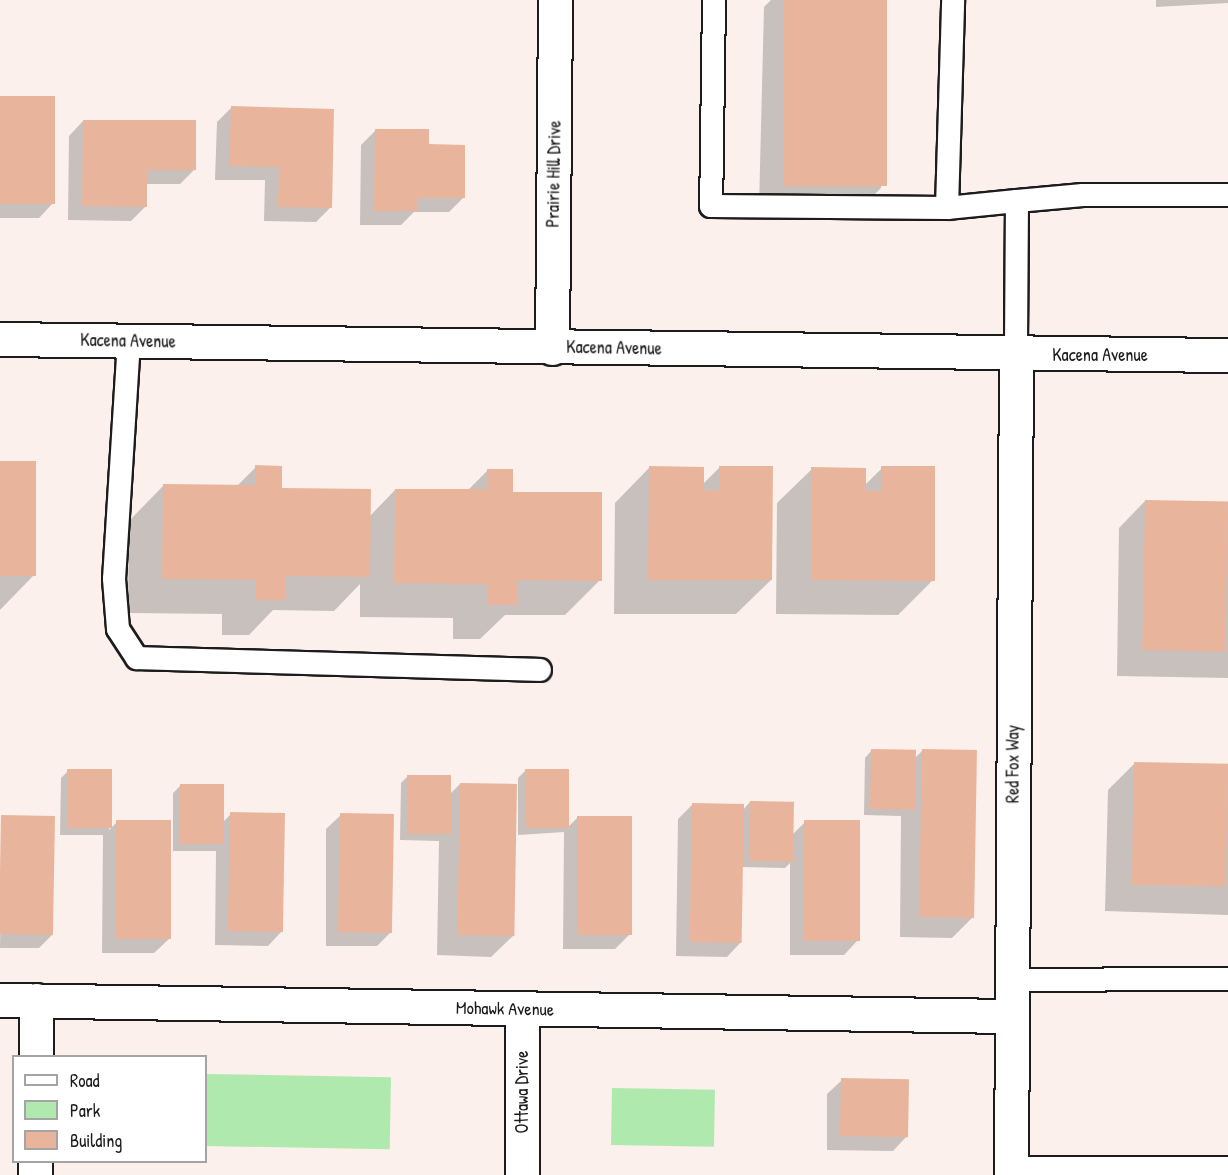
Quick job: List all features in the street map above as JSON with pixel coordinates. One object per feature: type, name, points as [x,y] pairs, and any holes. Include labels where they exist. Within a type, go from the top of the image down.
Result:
[{"type":"street","name":"Prairie Hill Drive","points":[[552,348],[555,0]]},
{"type":"street","name":"Kacena Avenue","points":[[0,339],[552,348],[1228,355]]},
{"type":"street","name":"Red Fox Way","points":[[1011,1172],[1016,354]]},
{"type":"street","name":"Mohawk Avenue","points":[[0,1000],[1011,1016]]},
{"type":"street","points":[[36,1000],[36,1055]]},
{"type":"street","name":"Ottawa Drive","points":[[522,1010],[522,1175]]},
{"type":"lane","points":[[714,0],[711,206],[947,208],[1083,195],[1228,195]]},
{"type":"lane","points":[[947,208],[953,0]]},
{"type":"lane","points":[[1016,354],[1017,201]]},
{"type":"lane","points":[[129,341],[114,579],[117,629],[137,658],[540,670]]},
{"type":"lane","points":[[1011,980],[1228,979]]},
{"type":"lane","points":[[1011,1172],[1228,1168]]},
{"type":"green space","points":[[207,1074],[391,1077],[390,1149],[207,1146]]},
{"type":"green space","points":[[612,1088],[715,1090],[714,1147],[611,1145]]},
{"type":"building","points":[[784,0],[887,0],[887,186],[784,186]]},
{"type":"building","points":[[0,96],[55,96],[55,204],[0,204]]},
{"type":"building","points":[[231,106],[334,109],[332,208],[278,207],[279,167],[229,166]]},
{"type":"building","points":[[83,120],[196,120],[196,170],[147,170],[147,207],[82,206]]},
{"type":"building","points":[[375,129],[429,129],[429,144],[465,145],[465,198],[417,198],[417,211],[374,211]]},
{"type":"building","points":[[0,461],[36,461],[36,576],[0,576]]},
{"type":"building","points":[[255,465],[282,466],[282,488],[371,489],[370,577],[285,576],[285,600],[256,600],[256,580],[162,579],[163,484],[255,485]]},
{"type":"building","points":[[649,466],[704,467],[704,490],[719,490],[719,466],[773,466],[772,580],[648,580]]},
{"type":"building","points":[[881,466],[935,466],[935,581],[811,580],[811,467],[866,468],[866,491],[881,491]]},
{"type":"building","points":[[487,469],[513,469],[513,492],[602,492],[602,581],[517,580],[517,605],[487,605],[487,584],[394,583],[395,489],[487,489]]},
{"type":"building","points":[[1145,500],[1228,501],[1225,651],[1142,650]]},
{"type":"building","points":[[871,749],[916,750],[915,810],[870,809]]},
{"type":"building","points":[[922,749],[977,750],[974,918],[919,917]]},
{"type":"building","points":[[1134,762],[1228,764],[1226,887],[1132,885]]},
{"type":"building","points":[[67,769],[112,769],[112,828],[67,828]]},
{"type":"building","points":[[525,769],[569,769],[569,828],[525,828]]},
{"type":"building","points":[[407,775],[451,775],[451,834],[407,834]]},
{"type":"building","points":[[460,783],[517,784],[514,936],[457,935]]},
{"type":"building","points":[[180,784],[224,784],[224,844],[180,844]]},
{"type":"building","points":[[750,801],[794,802],[793,862],[749,861]]},
{"type":"building","points":[[692,803],[744,804],[742,943],[690,942]]},
{"type":"building","points":[[230,812],[285,813],[283,932],[228,931]]},
{"type":"building","points":[[340,813],[394,814],[392,933],[338,932]]},
{"type":"building","points":[[1,815],[55,816],[53,935],[0,934]]},
{"type":"building","points":[[577,816],[632,816],[632,935],[577,935]]},
{"type":"building","points":[[116,820],[171,820],[171,939],[116,939]]},
{"type":"building","points":[[804,820],[860,820],[860,941],[804,941]]},
{"type":"building","points":[[841,1078],[909,1079],[908,1137],[840,1136]]}]
